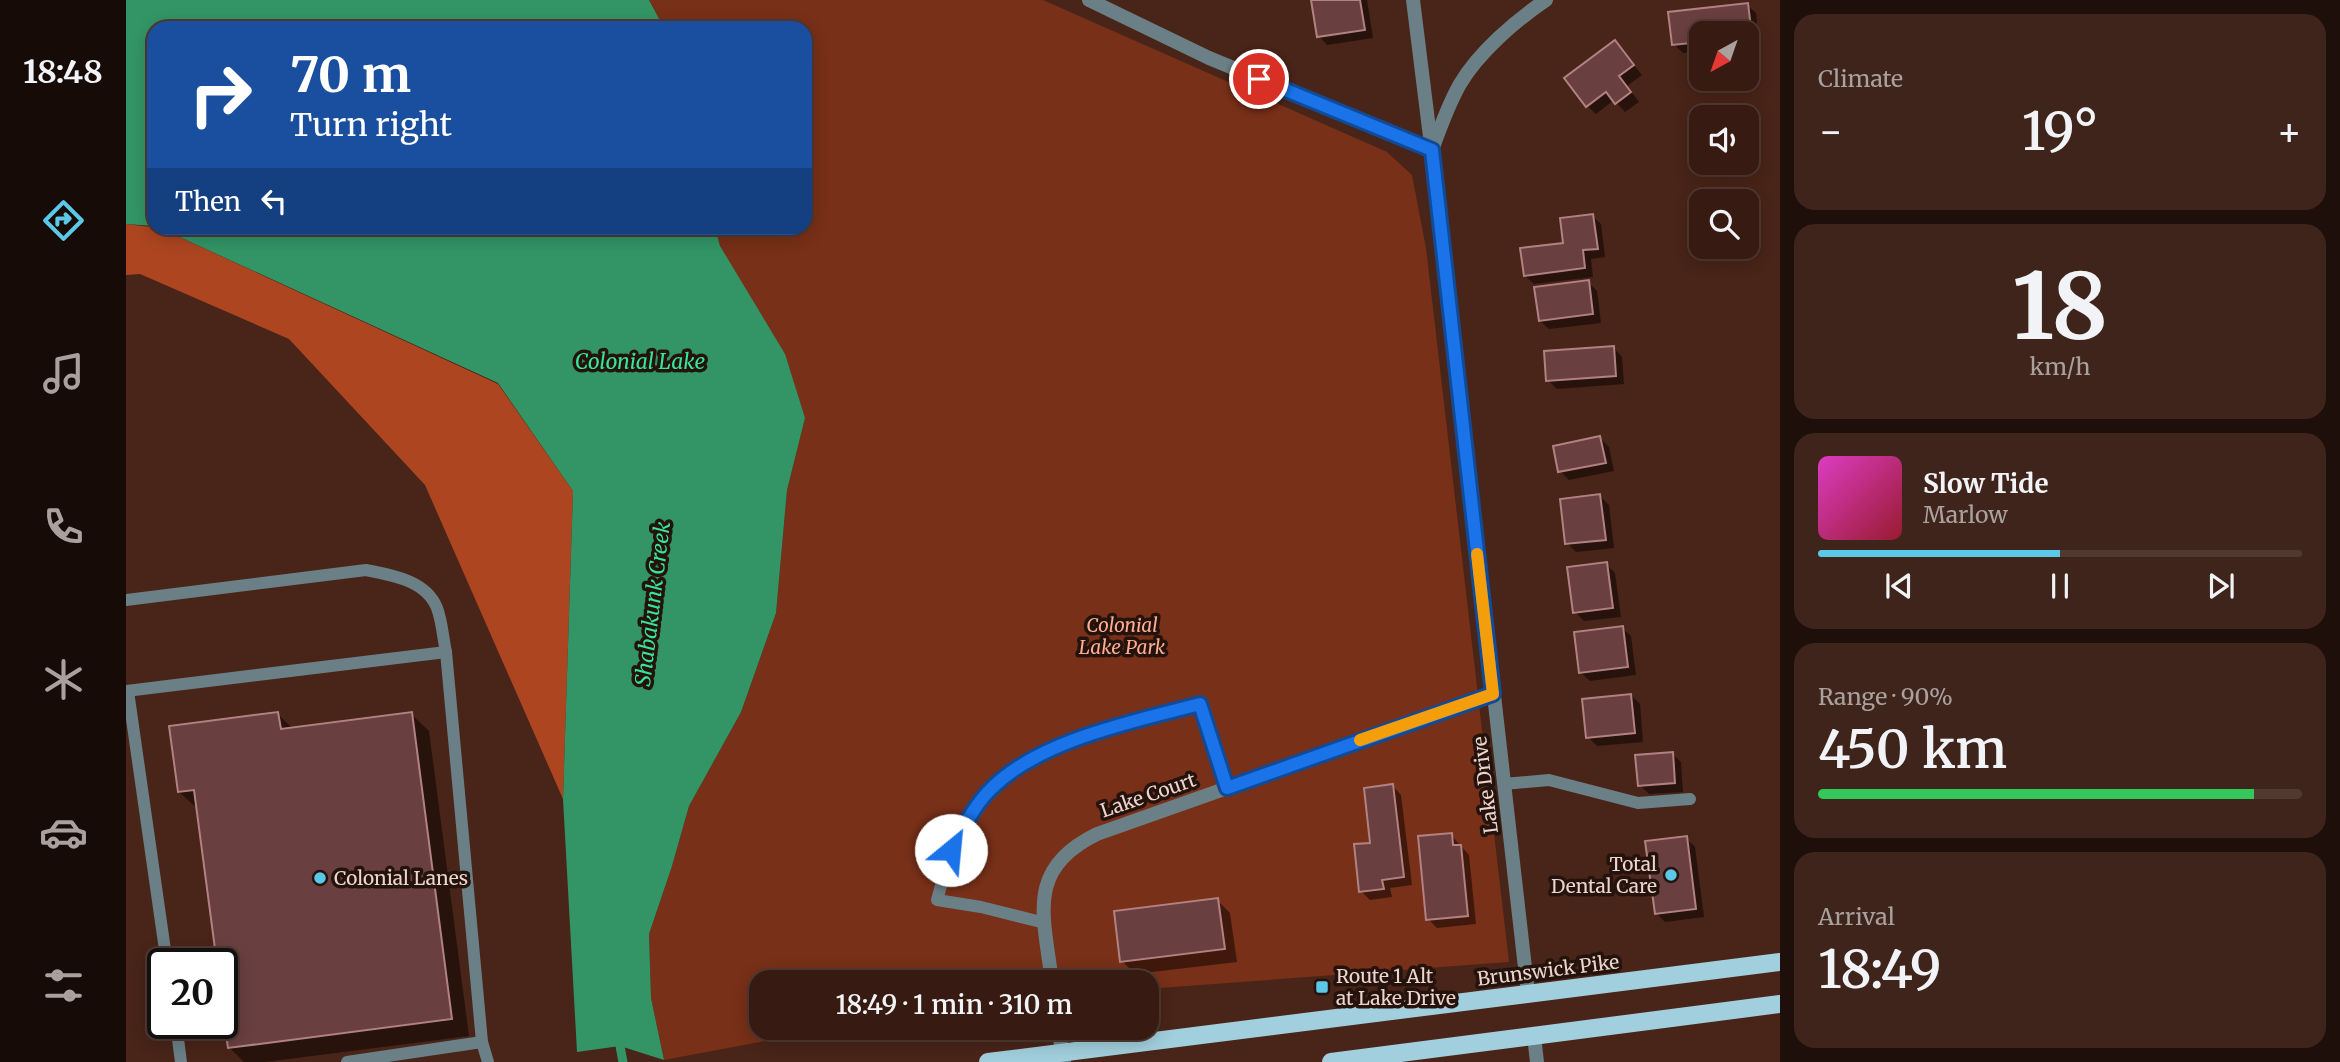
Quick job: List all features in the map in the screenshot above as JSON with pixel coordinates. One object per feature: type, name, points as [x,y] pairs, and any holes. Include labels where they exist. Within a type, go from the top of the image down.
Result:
[{"type":"main road","name":"Brunswick Pike","points":[[988,1062],[1063,1057],[1780,962]]},
{"type":"main road","points":[[1331,1062],[1780,1004]]},
{"type":"street","points":[[1089,0],[1209,58],[1432,150],[1444,116],[1461,83],[1495,42],[1546,0]]},
{"type":"street","name":"Lake Drive","points":[[1413,0],[1528,994]]},
{"type":"street","name":"Lake Court","points":[[1051,970],[1042,906],[1047,882],[1058,861],[1076,844],[1097,834],[1493,694]]},
{"type":"street","points":[[1534,1036],[1537,1062]]},
{"type":"lane","points":[[126,600],[366,570],[402,577],[422,588],[437,606],[446,652],[482,1042],[488,1062]]},
{"type":"lane","points":[[165,948],[127,691],[446,652]]},
{"type":"lane","points":[[1045,923],[981,907],[937,900],[951,850],[969,817],[992,788],[1020,765],[1112,728],[1200,704],[1227,788]]},
{"type":"lane","points":[[1504,784],[1549,780],[1638,803],[1690,799]]},
{"type":"lane","points":[[178,1039],[181,1062]]},
{"type":"lane","points":[[347,1062],[482,1042]]},
{"type":"green space","name":"Colonial Lake Park","points":[[649,0],[1043,0],[1387,152],[1412,175],[1426,248],[1509,962],[1159,988],[1159,970],[749,970],[749,1040],[770,1040],[664,1060],[651,998],[649,934],[689,806],[741,712],[776,613],[787,490],[805,418],[717,235],[812,235],[812,21],[660,21]]},
{"type":"shaded area","points":[[126,224],[147,226],[147,235],[175,235],[498,384],[573,491],[563,799],[425,485],[289,339],[140,274],[126,275]]},
{"type":"water","points":[[126,0],[649,0],[660,21],[147,21],[147,226],[126,224]]},
{"type":"water","name":"Colonial Lake","points":[[175,235],[717,235],[720,246],[785,354],[805,418],[787,490],[776,613],[741,712],[689,806],[649,934],[651,998],[664,1060],[620,1046],[577,1052],[563,799],[573,491],[498,383]]},
{"type":"building","points":[[1311,0],[1360,0],[1365,30],[1317,37]]},
{"type":"building","points":[[1748,3],[1750,21],[1689,21],[1689,43],[1672,45],[1668,12]]},
{"type":"building","points":[[1615,40],[1634,65],[1619,76],[1631,92],[1615,104],[1606,92],[1586,107],[1564,78]]},
{"type":"building","points":[[1593,214],[1598,249],[1583,250],[1585,268],[1524,276],[1520,248],[1563,243],[1560,218]]},
{"type":"building","points":[[1589,280],[1593,314],[1539,321],[1534,287]]},
{"type":"building","points":[[1614,346],[1616,376],[1546,381],[1544,351]]},
{"type":"building","points":[[1600,436],[1606,463],[1558,472],[1553,446]]},
{"type":"building","points":[[1600,494],[1606,540],[1565,544],[1560,499]]},
{"type":"building","points":[[1607,562],[1613,608],[1573,613],[1567,567]]},
{"type":"building","points":[[1623,626],[1628,667],[1579,673],[1574,632]]},
{"type":"building","points":[[1631,694],[1635,733],[1586,738],[1582,699]]},
{"type":"building","name":"Colonial Lanes","points":[[278,712],[281,729],[412,712],[452,1019],[228,1048],[227,1039],[238,1039],[238,948],[215,948],[194,790],[178,792],[169,726]]},
{"type":"building","points":[[1673,752],[1675,783],[1638,786],[1635,755]]},
{"type":"building","points":[[1393,784],[1404,877],[1382,880],[1384,889],[1359,892],[1354,844],[1370,843],[1364,788]]},
{"type":"building","points":[[1452,833],[1453,845],[1461,845],[1468,916],[1426,920],[1418,836]]},
{"type":"building","name":"Total Dental Care","points":[[1687,836],[1696,909],[1655,914],[1645,841]]},
{"type":"building","points":[[1218,898],[1225,949],[1120,962],[1114,911]]},
{"type":"waterway","name":"Shabakunk Creek","points":[[621,1036],[623,1062]]},
{"type":"slow traffic","points":[[1360,740],[1493,694],[1477,554]]},
{"type":"place","name":"Total Dental Care","points":[[1671,875]]},
{"type":"place","name":"Colonial Lanes","points":[[320,878]]},
{"type":"place","name":"Route 1 Alt at Lake Drive","points":[[1322,987]]},
{"type":"route","points":[[951,850],[969,817],[992,788],[1020,765],[1112,728],[1200,704],[1227,788],[1493,694],[1432,150],[1259,79]]}]
